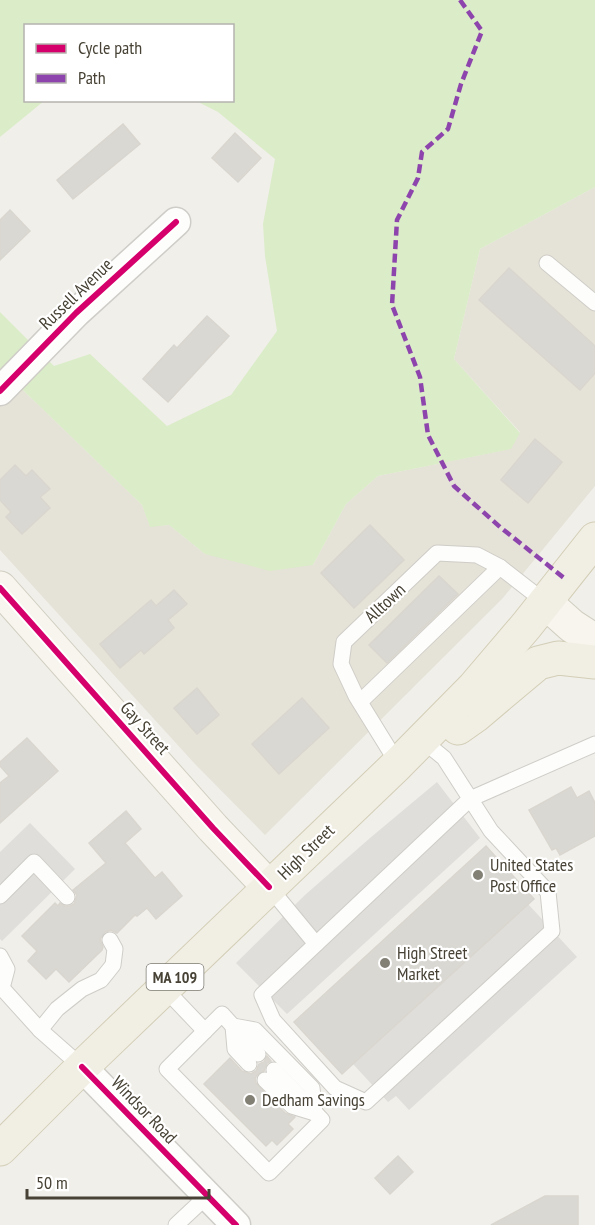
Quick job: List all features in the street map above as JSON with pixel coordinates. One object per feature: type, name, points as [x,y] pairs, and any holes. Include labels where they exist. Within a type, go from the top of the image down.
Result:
[{"type":"main road","name":"High Street","points":[[0,1149],[82,1067],[398,764],[474,687],[595,539]]},
{"type":"main road","points":[[422,740],[453,731],[475,716],[538,663],[558,657],[595,662]]},
{"type":"street","name":"Russell Avenue","points":[[0,391],[76,312],[176,222]]},
{"type":"street","name":"Gay Street","points":[[0,588],[269,887]]},
{"type":"street","points":[[545,602],[572,626],[595,641]]},
{"type":"street","name":"Windsor Road","points":[[82,1067],[236,1225]]},
{"type":"lane","points":[[547,263],[595,303]]},
{"type":"lane","name":"Alltown","points":[[398,764],[356,696],[341,664],[344,642],[437,554],[477,555],[500,567],[545,602]]},
{"type":"lane","points":[[360,702],[500,567]]},
{"type":"lane","points":[[422,740],[444,758],[470,799],[491,831],[548,892],[552,931],[366,1102],[335,1088],[273,1020],[262,994],[470,799],[595,744]]},
{"type":"lane","points":[[0,896],[34,862],[66,897]]},
{"type":"lane","points":[[269,887],[316,944]]},
{"type":"lane","points":[[40,1030],[57,1009],[82,989],[101,980],[113,965],[115,949],[110,940]]},
{"type":"lane","points":[[0,956],[7,969],[1,989],[40,1030],[82,1067]]},
{"type":"lane","points":[[164,988],[205,1031]]},
{"type":"lane","points":[[254,1059],[233,1026],[222,1014],[167,1069],[269,1173],[322,1120],[270,1075]]},
{"type":"lane","points":[[233,1026],[255,1030],[312,1088],[315,1113]]},
{"type":"lane","points":[[176,1225],[207,1196]]},
{"type":"shaded area","points":[[595,187],[595,486],[502,599],[265,835],[195,764],[0,550],[0,368],[142,505],[150,526],[169,525],[205,554],[313,565],[346,504],[378,476],[510,449],[520,432],[454,359],[480,249]]},
{"type":"shaded area","points":[[437,782],[480,838],[287,1014],[236,963],[305,895]]},
{"type":"shaded area","points":[[30,823],[75,869],[2,941],[0,939],[0,852]]},
{"type":"shaded area","points":[[528,904],[577,957],[409,1110],[396,1096],[388,1102],[353,1064]]},
{"type":"green space","points":[[0,0],[595,0],[595,187],[480,249],[454,359],[520,433],[511,449],[378,476],[346,504],[313,565],[270,571],[205,554],[169,525],[150,527],[142,505],[0,368],[0,312],[54,366],[90,354],[167,426],[231,395],[277,331],[265,256],[263,224],[275,159],[218,112],[198,102],[234,102],[234,24],[24,24],[24,102],[43,102],[0,137]]},
{"type":"building","points":[[123,124],[140,144],[73,199],[57,180]]},
{"type":"building","points":[[235,133],[261,158],[238,182],[212,158]]},
{"type":"building","points":[[10,210],[30,231],[0,260],[0,220]]},
{"type":"building","points":[[509,268],[595,346],[595,373],[580,390],[479,300]]},
{"type":"building","points":[[207,316],[229,336],[168,402],[143,379],[174,345],[177,348]]},
{"type":"building","points":[[535,439],[562,462],[528,503],[501,480]]},
{"type":"building","points":[[15,465],[26,476],[32,470],[50,489],[40,497],[50,508],[22,534],[6,517],[11,512],[0,500],[0,480]]},
{"type":"building","points":[[370,525],[404,560],[354,608],[321,573]]},
{"type":"building","points":[[439,576],[458,594],[387,663],[369,645]]},
{"type":"building","points":[[174,590],[187,604],[168,620],[174,628],[144,654],[141,650],[120,668],[100,644],[151,600],[156,606]]},
{"type":"building","points":[[197,688],[219,715],[197,734],[174,708]]},
{"type":"building","points":[[302,698],[329,728],[279,774],[252,744]]},
{"type":"building","points":[[27,738],[58,771],[0,823],[0,783],[9,776],[0,766],[0,762]]},
{"type":"building","points":[[571,787],[577,798],[589,791],[595,803],[595,836],[560,855],[556,848],[552,850],[529,810]]},
{"type":"building","points":[[126,811],[141,829],[125,843],[155,878],[162,872],[182,896],[156,919],[147,908],[137,916],[135,915],[117,933],[111,930],[105,932],[100,939],[102,950],[69,982],[56,969],[46,979],[28,961],[37,951],[22,936],[55,903],[58,906],[60,903],[65,906],[74,904],[77,895],[73,890],[106,863],[89,843]]},
{"type":"building","points":[[486,846],[534,899],[342,1074],[294,1022]]},
{"type":"building","name":"Dedham Savings","points":[[267,1056],[271,1061],[255,1078],[256,1083],[285,1113],[295,1117],[288,1124],[293,1129],[277,1145],[272,1140],[266,1146],[204,1084],[230,1058],[242,1071],[251,1074]]},
{"type":"building","points":[[398,1156],[413,1172],[390,1194],[375,1178]]},
{"type":"building","points":[[545,1196],[578,1196],[578,1225],[491,1225]]},
{"type":"marked path","points":[[460,0],[482,31],[461,84],[448,129],[422,152],[418,178],[397,220],[392,305],[420,377],[428,435],[454,486],[500,527],[564,578]]},
{"type":"cycle path","points":[[0,391],[76,313],[176,222]]},
{"type":"cycle path","points":[[0,588],[213,828],[269,887]]},
{"type":"cycle path","points":[[82,1067],[236,1225]]},
{"type":"place","name":"United States Post Office","points":[[478,875]]},
{"type":"place","name":"High Street Market","points":[[385,963]]},
{"type":"place","name":"Dedham Savings","points":[[250,1100]]}]
